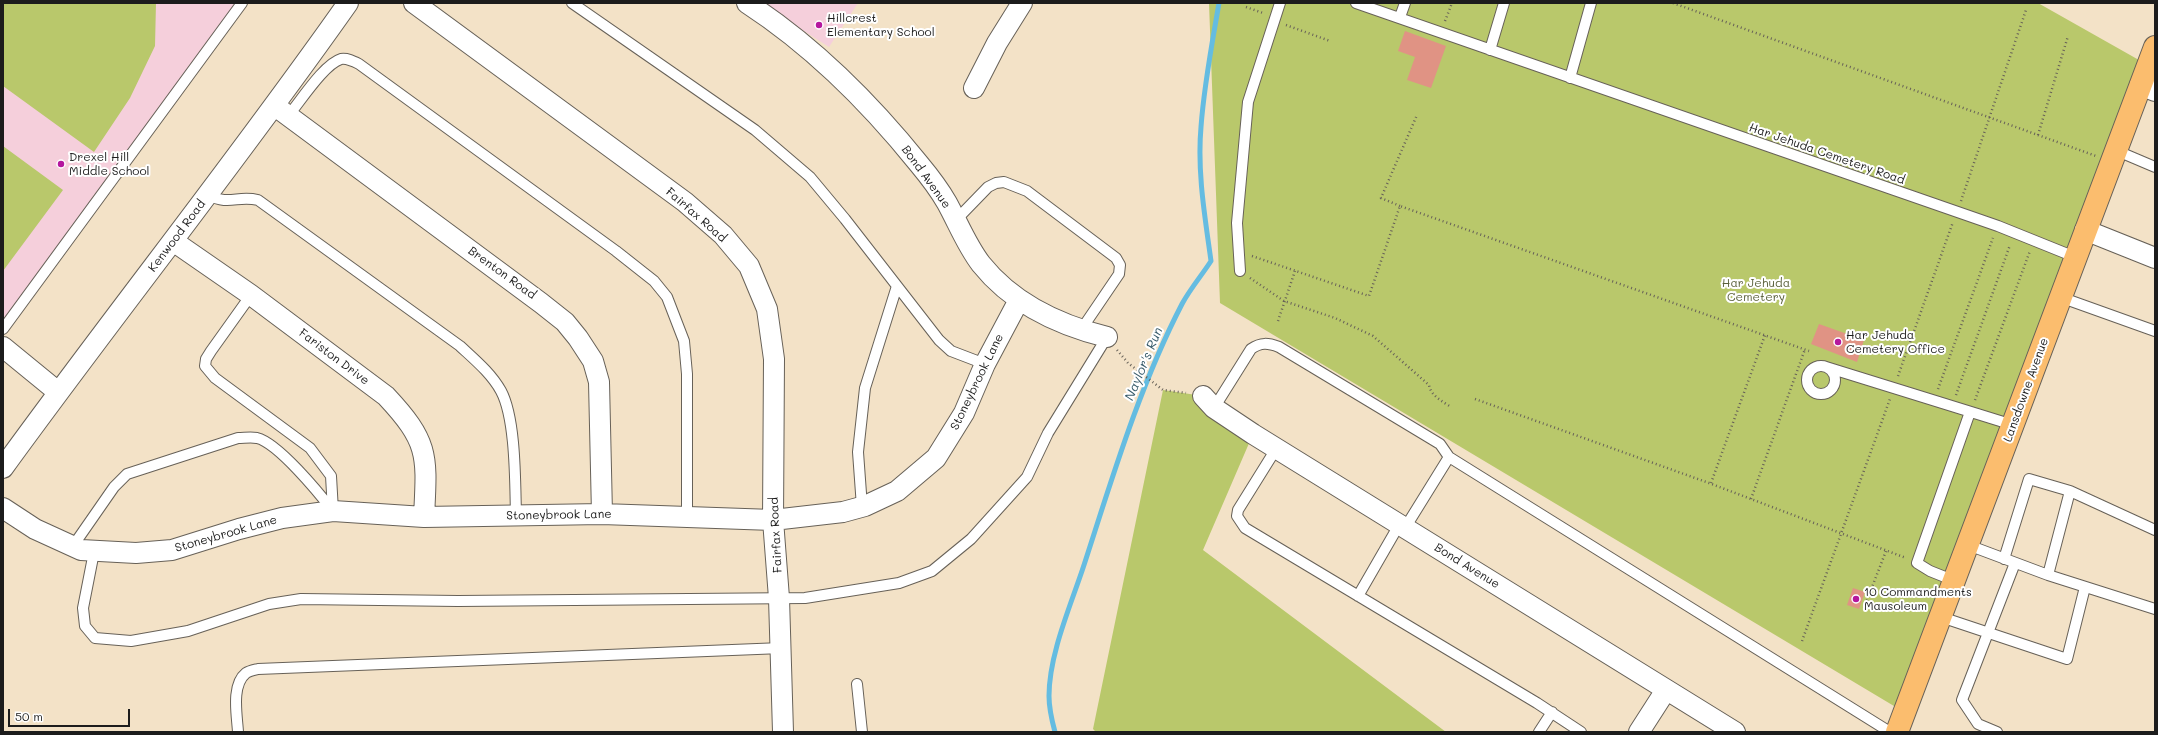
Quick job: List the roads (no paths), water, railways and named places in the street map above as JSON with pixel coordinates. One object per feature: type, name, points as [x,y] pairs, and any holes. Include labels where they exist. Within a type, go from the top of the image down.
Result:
[{"type":"main road","name":"Lansdowne Avenue","points":[[1897,732],[1955,581],[2113,156],[2148,88],[2155,47]]},
{"type":"street","name":"Kenwood Road","points":[[3,468],[58,392],[208,195],[282,111],[348,3]]},
{"type":"street","name":"Fairfax Road","points":[[414,3],[685,202],[722,235],[749,266],[767,308],[774,359],[773,520],[780,598],[783,732]]},
{"type":"street","name":"Bond Avenue","points":[[747,3],[796,38],[877,115],[934,183],[981,263],[1019,300],[1037,312],[1081,330],[1107,337]]},
{"type":"street","points":[[974,88],[997,43],[1022,3]]},
{"type":"street","name":"Brenton Road","points":[[282,111],[541,303],[565,322],[578,338],[593,361],[599,382],[602,514]]},
{"type":"street","points":[[2085,230],[2155,258]]},
{"type":"street","name":"Fariston Drive","points":[[173,241],[251,295],[386,396],[403,414],[414,428],[422,446],[426,464],[424,517]]},
{"type":"street","name":"Stoneybrook Lane","points":[[3,508],[35,529],[81,550],[94,552],[136,553],[172,550],[239,529],[282,518],[333,512],[424,517],[602,514],[773,520],[844,512],[862,507],[897,491],[936,458],[964,413],[985,364],[1019,300]]},
{"type":"street","points":[[3,347],[58,392]]},
{"type":"street","name":"Bond Avenue","points":[[1208,402],[1276,449],[1735,732]]},
{"type":"street","points":[[1638,732],[1666,690]]},
{"type":"lane","points":[[3,329],[242,3]]},
{"type":"lane","points":[[572,3],[755,130],[810,177],[939,340],[951,351],[985,364]]},
{"type":"lane","points":[[1240,271],[1236,223],[1248,102],[1280,3]]},
{"type":"lane","name":"Har Jehuda Cemetery Road","points":[[1356,3],[1400,17],[1441,33],[1998,226],[2075,257]]},
{"type":"lane","points":[[1400,17],[1405,3]]},
{"type":"lane","points":[[1490,50],[1504,3]]},
{"type":"lane","points":[[1570,78],[1591,3]]},
{"type":"lane","points":[[282,111],[328,67],[342,59],[354,62],[610,246],[654,281],[667,296],[684,341],[687,374],[687,517]]},
{"type":"lane","points":[[2113,156],[2155,166]]},
{"type":"lane","points":[[956,220],[988,187],[996,183],[1004,182],[1027,190],[1116,258],[1120,265],[1119,274],[1081,330]]},
{"type":"lane","points":[[208,195],[219,201],[249,198],[258,200],[460,346],[486,370],[501,391],[508,411],[514,455],[516,515]]},
{"type":"lane","points":[[862,507],[858,452],[865,388],[897,286]]},
{"type":"lane","points":[[251,295],[206,359],[205,366],[215,378],[310,448],[332,476],[333,512]]},
{"type":"lane","points":[[2060,297],[2155,331]]},
{"type":"lane","points":[[94,552],[83,608],[85,626],[95,638],[131,640],[188,631],[269,604],[301,599],[466,601],[805,598],[899,583],[932,571],[971,539],[1027,477],[1048,434],[1107,337]]},
{"type":"lane","points":[[1208,402],[1251,349],[1261,343],[1279,347],[1440,444],[1449,457],[1890,732]]},
{"type":"lane","points":[[1826,367],[2013,425]]},
{"type":"lane","points":[[1955,581],[1930,571],[1917,563],[1970,412]]},
{"type":"lane","points":[[73,546],[114,487],[128,474],[238,438],[257,438],[274,446],[322,496],[333,512]]},
{"type":"lane","points":[[1276,449],[1238,510],[1237,516],[1245,528],[1552,712],[1582,732]]},
{"type":"lane","points":[[1358,596],[1402,526],[1449,457]]},
{"type":"lane","points":[[2004,559],[2029,479],[2070,491],[2155,530]]},
{"type":"lane","points":[[2048,575],[2070,491]]},
{"type":"lane","points":[[1968,545],[2048,575],[2155,609]]},
{"type":"lane","points":[[1997,732],[1978,724],[1962,700],[2015,563]]},
{"type":"lane","points":[[1941,617],[2067,659],[2085,587]]},
{"type":"lane","points":[[238,732],[237,690],[240,680],[247,672],[258,669],[782,648]]},
{"type":"lane","points":[[857,684],[862,732]]},
{"type":"lane","points":[[1539,732],[1552,712]]},
{"type":"waterway","name":"Naylor's Run","points":[[1055,732],[1049,696],[1052,664],[1061,631],[1127,434],[1152,368],[1182,304],[1211,261],[1202,194],[1200,144],[1206,80],[1219,3]]},
{"type":"place","name":"Hillcrest Elementary School","points":[[819,25]]},
{"type":"place","name":"Drexel Hill Middle School","points":[[61,164]]},
{"type":"place","name":"Har Jehuda Cemetery Office","points":[[1838,342]]},
{"type":"place","name":"10 Commandments Mausoleum","points":[[1856,599]]},
{"type":"park label","name":"Har Jehuda Cemetery","points":[[1756,290]]}]
